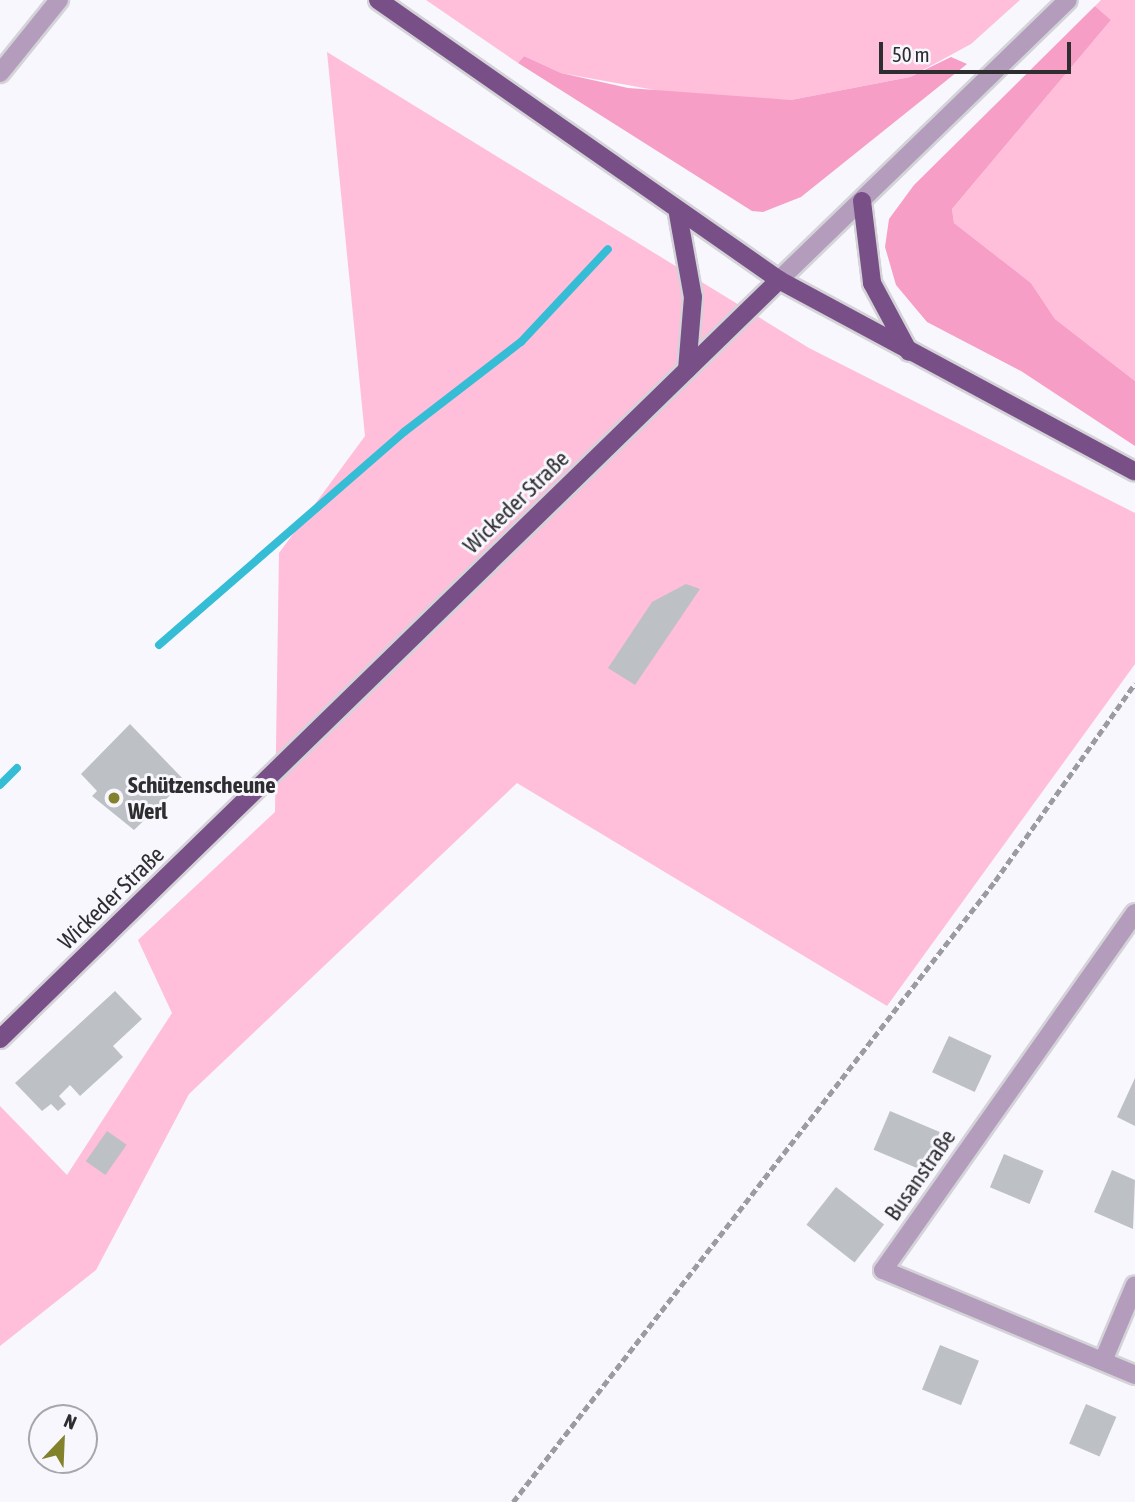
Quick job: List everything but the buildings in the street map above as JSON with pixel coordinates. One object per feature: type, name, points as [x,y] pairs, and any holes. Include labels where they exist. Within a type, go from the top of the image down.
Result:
[{"type":"main road","points":[[378,0],[678,214],[779,281],[911,355],[1135,472]]},
{"type":"main road","points":[[862,201],[872,283],[911,355]]},
{"type":"main road","points":[[678,214],[693,298],[687,370]]},
{"type":"main road","name":"Wickeder Straße","points":[[0,1040],[779,281]]},
{"type":"street","points":[[0,73],[59,0]]},
{"type":"street","name":"Wickeder Straße","points":[[779,281],[1068,0]]},
{"type":"street","name":"Busanstraße","points":[[1135,913],[883,1270],[1135,1375]]},
{"type":"street","points":[[1103,1361],[1135,1285]]},
{"type":"path","points":[[513,1502],[995,881],[1135,683]]},
{"type":"shaded area","points":[[426,0],[1020,0],[971,44],[910,77],[791,100],[699,98],[561,73],[524,56],[518,63]]},
{"type":"shaded area","points":[[1101,0],[1135,0],[1135,381],[1055,319],[1031,283],[954,223],[952,209],[1111,20],[1095,6]]},
{"type":"shaded area","points":[[1095,6],[1111,20],[952,209],[954,223],[1031,283],[1055,319],[1135,381],[1135,446],[1021,371],[927,322],[896,285],[885,247],[889,219],[914,185]]},
{"type":"shaded area","points":[[327,52],[809,348],[1135,513],[1135,664],[887,1006],[517,783],[189,1094],[96,1270],[0,1346],[0,1106],[67,1175],[172,1013],[138,940],[275,812],[279,553],[365,436]]},
{"type":"shaded area","points":[[524,56],[561,73],[628,88],[791,100],[910,77],[951,57],[967,64],[801,197],[763,212],[752,211],[518,63]]},
{"type":"waterway","points":[[159,645],[404,432],[521,342],[608,249]]},
{"type":"waterway","points":[[0,785],[17,768]]},
{"type":"place","name":"Schützenscheune Werl","points":[[114,798]]}]
